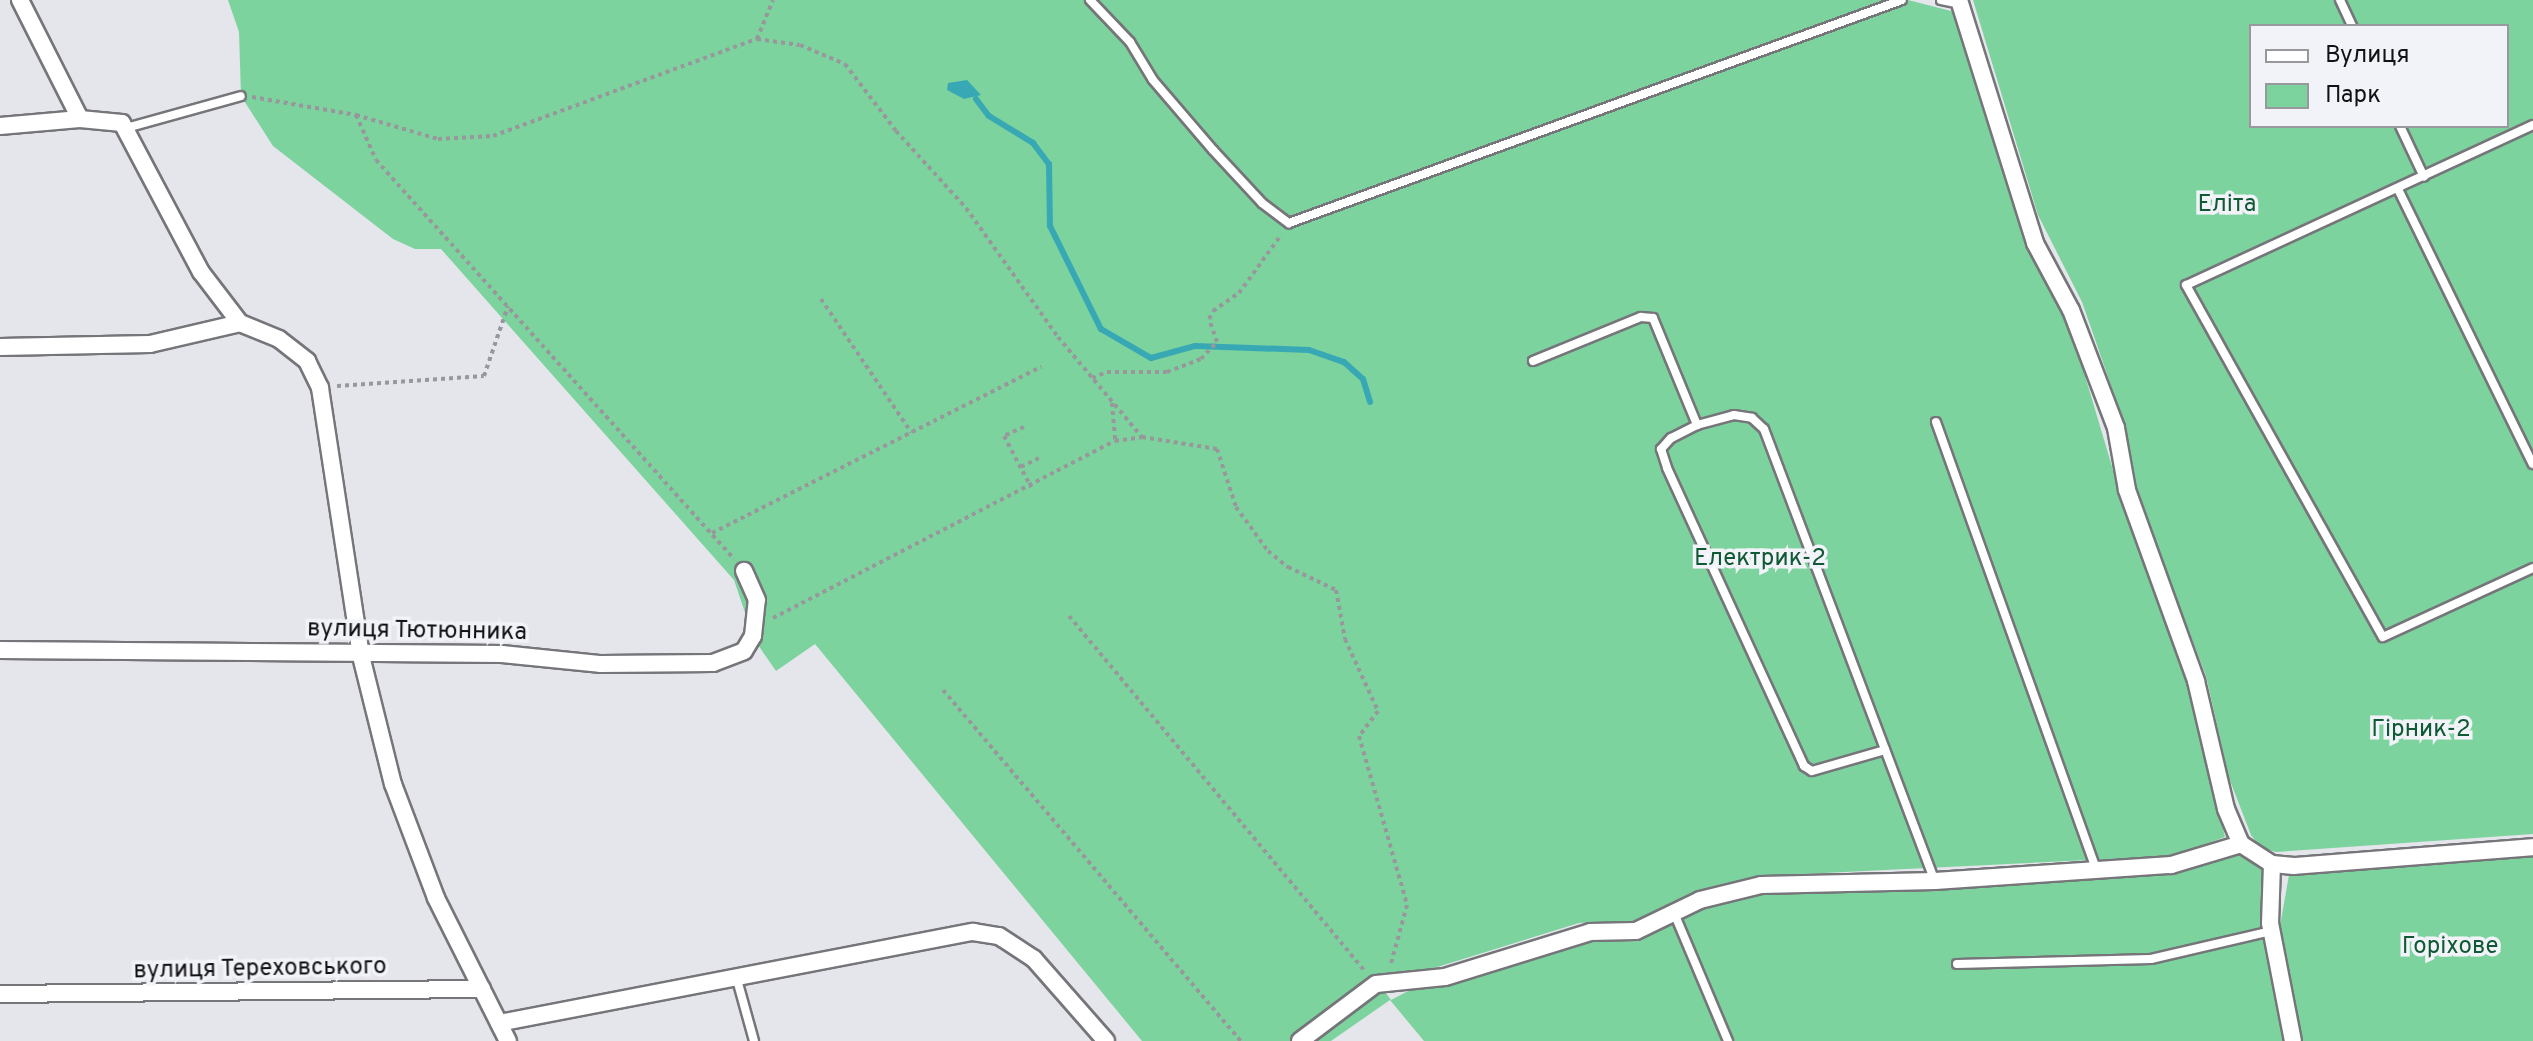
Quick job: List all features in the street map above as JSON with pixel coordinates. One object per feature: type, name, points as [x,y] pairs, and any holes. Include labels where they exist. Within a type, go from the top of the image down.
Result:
[{"type":"street","points":[[20,0],[80,119]]},
{"type":"street","points":[[1960,2],[2035,243],[2071,310],[2116,428],[2127,490],[2196,681],[2226,809],[2241,844],[2272,864],[2533,847]]},
{"type":"street","points":[[0,126],[80,119],[110,120],[126,128],[201,272],[240,323],[293,347],[320,388],[361,656],[393,784],[413,841],[508,1041]]},
{"type":"street","points":[[0,347],[150,344],[240,323]]},
{"type":"street","points":[[744,571],[757,600],[756,626]]},
{"type":"street","name":"вулиця Тютюнника","points":[[0,650],[361,656],[502,654],[601,664],[713,663],[744,651],[756,626]]},
{"type":"street","points":[[1300,1041],[1376,984],[1445,977],[1590,932],[1636,931],[1700,900],[1761,885],[1935,881],[2171,865],[2241,844]]},
{"type":"street","points":[[2272,864],[2272,931],[2293,1041]]},
{"type":"street","points":[[499,1023],[947,933],[999,936],[1015,944],[1061,986],[1106,1041]]},
{"type":"street","name":"вулиця Тереховського","points":[[0,994],[482,989]]},
{"type":"lane","points":[[1090,0],[1130,42],[1153,80],[1213,150],[1262,203],[1289,223],[1902,0]]},
{"type":"lane","points":[[1941,0],[1960,2]]},
{"type":"lane","points":[[2340,0],[2351,24]]},
{"type":"lane","points":[[126,128],[241,96]]},
{"type":"lane","points":[[2533,125],[2186,285],[2383,637],[2533,568]]},
{"type":"lane","points":[[2401,128],[2424,177]]},
{"type":"lane","points":[[2398,189],[2533,464]]},
{"type":"lane","points":[[1533,361],[1641,317],[1653,318],[1697,425]]},
{"type":"lane","points":[[1885,750],[1812,771],[1804,766],[1661,449],[1671,438],[1697,425],[1734,415],[1752,418],[1764,429],[1935,881]]},
{"type":"lane","points":[[1936,422],[2096,870]]},
{"type":"lane","points":[[1674,912],[1728,1041]]},
{"type":"lane","points":[[1957,964],[2151,959],[2272,931]]},
{"type":"lane","points":[[736,975],[754,1041]]},
{"type":"path","points":[[757,39],[773,0]]},
{"type":"path","points":[[241,96],[356,115],[438,139],[493,136],[757,39],[800,45],[845,64],[896,131],[966,208],[1091,378],[1142,437]]},
{"type":"path","points":[[356,115],[376,160],[744,571]]},
{"type":"path","points":[[1091,378],[1107,372],[1167,372],[1201,359],[1217,342],[1209,319],[1213,311],[1239,293],[1289,223]]},
{"type":"path","points":[[821,299],[911,432]]},
{"type":"path","points":[[320,388],[484,376],[508,306]]},
{"type":"path","points":[[712,533],[1041,367]]},
{"type":"path","points":[[1111,402],[1115,441]]},
{"type":"path","points":[[1024,427],[1004,436],[1031,487]]},
{"type":"path","points":[[756,626],[1031,487],[1115,441],[1142,437],[1217,449],[1236,507],[1268,551],[1288,567],[1336,590],[1345,639],[1378,711],[1359,736],[1362,763],[1407,905],[1389,962],[1394,981]]},
{"type":"path","points":[[1021,467],[1039,458]]},
{"type":"path","points":[[1069,616],[1376,984]]},
{"type":"path","points":[[943,690],[1241,1041]]},
{"type":"green space","name":"Електрик-2","points":[[228,0],[1908,0],[1955,12],[2066,312],[2119,490],[2187,679],[2225,837],[2173,856],[1760,876],[1696,893],[1633,921],[1579,923],[1434,968],[1374,977],[1391,1000],[1412,989],[1436,988],[1590,942],[1639,941],[1702,908],[1760,893],[2171,874],[2241,853],[2264,872],[2264,924],[2285,1041],[1424,1041],[1390,1000],[1331,1041],[1142,1041],[815,644],[776,671],[754,639],[734,580],[441,249],[415,249],[393,239],[273,146],[241,96],[239,32]]},
{"type":"green space","points":[[1973,0],[2533,0],[2533,834],[2276,852],[2260,847],[2251,835],[2229,778],[2206,676],[2134,486],[2122,417],[2082,302],[2038,215]]},
{"type":"green space","name":"Горіхове","points":[[2533,857],[2533,1041],[2301,1041],[2280,926],[2289,875]]},
{"type":"water","points":[[967,80],[981,95],[964,99],[947,90],[948,83]]},
{"type":"waterway","points":[[976,99],[989,116],[1033,143],[1049,164],[1050,226],[1101,329],[1151,358],[1195,346],[1309,350],[1344,362],[1363,379],[1370,402]]},
{"type":"park label","name":"Еліта","points":[[2227,206]]},
{"type":"park label","name":"Гірник-2","points":[[2421,731]]}]
